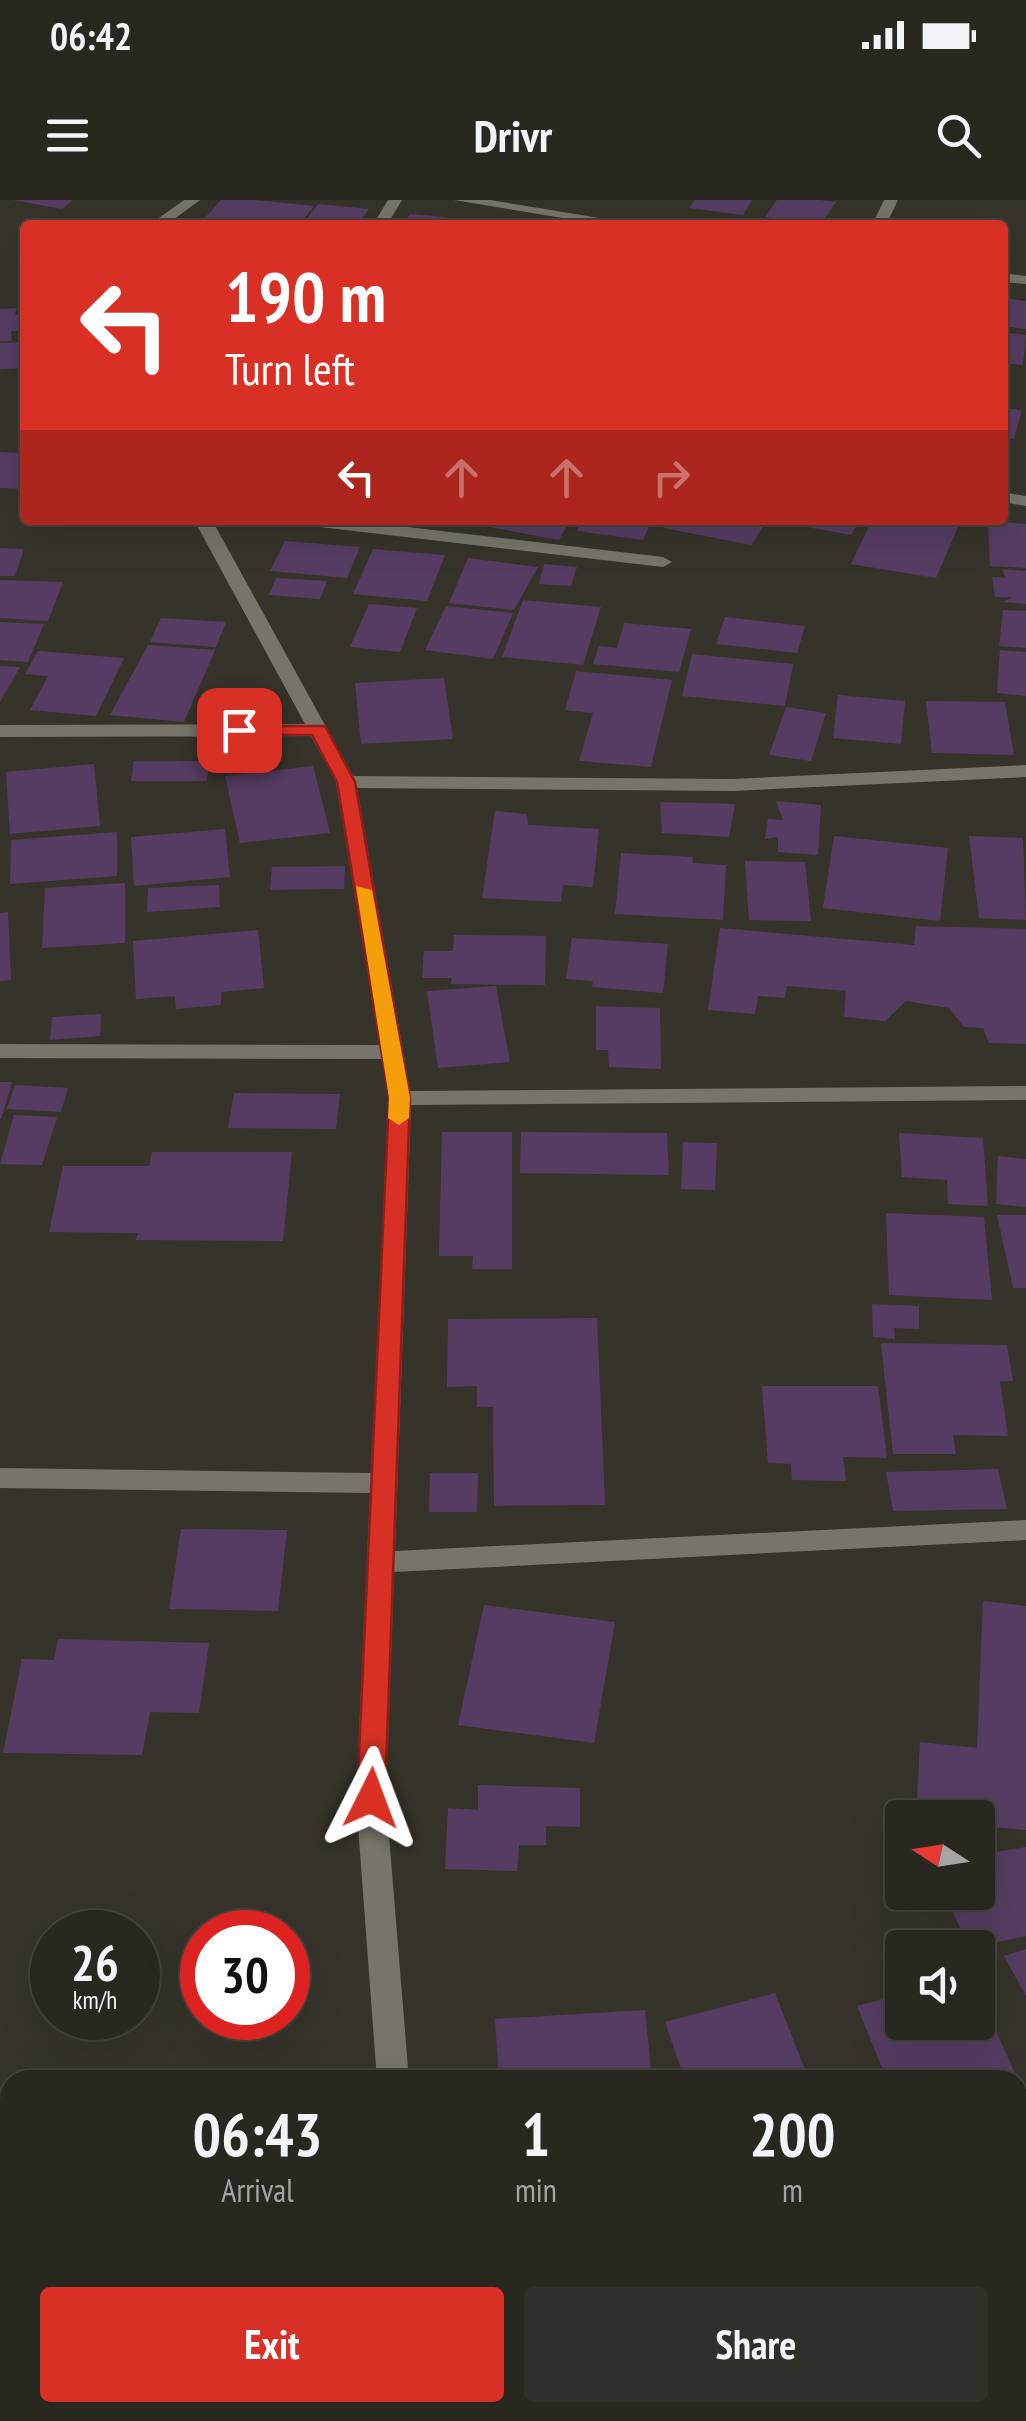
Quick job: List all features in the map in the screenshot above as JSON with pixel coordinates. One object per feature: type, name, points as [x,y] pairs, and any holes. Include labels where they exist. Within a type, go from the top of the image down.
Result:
[{"type":"street","points":[[163,220],[193,200]]},
{"type":"street","points":[[461,200],[599,220]]},
{"type":"street","points":[[206,525],[346,782],[400,1098],[371,1798],[392,2070]]},
{"type":"street","points":[[346,525],[663,562]]},
{"type":"street","points":[[0,731],[318,730]]},
{"type":"street","points":[[346,782],[734,785],[1026,771]]},
{"type":"street","points":[[0,1051],[392,1052]]},
{"type":"street","points":[[400,1098],[1026,1093]]},
{"type":"street","points":[[0,1478],[384,1483]]},
{"type":"street","points":[[381,1562],[1026,1530]]},
{"type":"building","points":[[13,200],[73,200],[62,209]]},
{"type":"building","points":[[221,200],[314,206],[303,220],[203,220]]},
{"type":"building","points":[[695,200],[752,200],[743,215],[689,208]]},
{"type":"building","points":[[777,200],[836,202],[823,220],[765,217]]},
{"type":"building","points":[[318,204],[369,209],[361,220],[306,220]]},
{"type":"building","points":[[410,214],[445,217],[443,220],[406,220]]},
{"type":"building","points":[[1008,299],[1026,301],[1026,329],[1008,327]]},
{"type":"building","points":[[17,308],[15,315],[20,315],[20,331],[11,331],[12,341],[0,341],[0,309]]},
{"type":"building","points":[[1008,333],[1026,335],[1023,365],[1008,364]]},
{"type":"building","points":[[20,342],[20,368],[0,369],[0,343]]},
{"type":"building","points":[[1008,409],[1022,410],[1014,439],[1008,438]]},
{"type":"building","points":[[0,452],[20,453],[20,489],[0,488]]},
{"type":"building","points":[[1026,524],[1026,568],[990,566],[988,525]]},
{"type":"building","points":[[492,525],[567,525],[559,540]]},
{"type":"building","points":[[580,525],[650,525],[643,540],[577,531]]},
{"type":"building","points":[[666,525],[764,525],[751,545],[664,528]]},
{"type":"building","points":[[796,525],[857,525],[851,535]]},
{"type":"building","points":[[870,525],[959,525],[936,578],[851,564]]},
{"type":"building","points":[[285,541],[360,547],[347,578],[270,571]]},
{"type":"building","points":[[0,548],[24,549],[15,576],[0,576]]},
{"type":"building","points":[[373,549],[445,555],[427,601],[353,594]]},
{"type":"building","points":[[468,558],[538,567],[514,610],[449,603]]},
{"type":"building","points":[[544,564],[577,567],[571,586],[539,584]]},
{"type":"building","points":[[1002,569],[1026,571],[1026,604],[1003,602],[1013,597],[995,597],[992,577],[1006,578]]},
{"type":"building","points":[[276,578],[327,581],[320,599],[269,595]]},
{"type":"building","points":[[0,580],[63,582],[48,621],[0,618]]},
{"type":"building","points":[[523,600],[601,607],[583,665],[502,657]]},
{"type":"building","points":[[369,604],[417,608],[400,652],[350,647]]},
{"type":"building","points":[[446,606],[513,613],[493,659],[425,650]]},
{"type":"building","points":[[1003,610],[1026,611],[1026,648],[999,646]]},
{"type":"building","points":[[725,617],[805,626],[797,653],[716,644]]},
{"type":"building","points":[[161,618],[226,622],[216,647],[150,642]]},
{"type":"building","points":[[0,622],[44,624],[28,662],[0,660]]},
{"type":"building","points":[[624,623],[691,629],[679,672],[593,664],[599,646],[617,648]]},
{"type":"building","points":[[148,645],[215,650],[184,722],[110,715]]},
{"type":"building","points":[[1000,650],[1026,652],[1026,696],[997,693]]},
{"type":"building","points":[[38,651],[124,658],[96,716],[30,710],[48,676],[25,674]]},
{"type":"building","points":[[692,654],[793,664],[785,706],[682,696]]},
{"type":"building","points":[[0,666],[20,667],[0,702]]},
{"type":"building","points":[[576,671],[672,680],[651,767],[579,761],[593,713],[565,710]]},
{"type":"building","points":[[444,678],[453,739],[361,744],[355,683]]},
{"type":"building","points":[[838,695],[905,701],[901,744],[833,738]]},
{"type":"building","points":[[926,701],[1005,702],[1014,755],[932,753]]},
{"type":"building","points":[[786,707],[826,713],[811,761],[769,755]]},
{"type":"building","points":[[134,761],[209,761],[207,781],[131,781]]},
{"type":"building","points":[[94,764],[100,826],[10,834],[6,772]]},
{"type":"building","points":[[313,766],[330,833],[240,843],[225,776]]},
{"type":"building","points":[[776,801],[821,805],[818,855],[778,852],[778,837],[765,839],[768,819],[783,820]]},
{"type":"building","points":[[660,802],[735,804],[729,837],[662,833]]},
{"type":"building","points":[[495,811],[527,814],[528,825],[599,829],[593,887],[563,885],[561,902],[482,898]]},
{"type":"building","points":[[225,829],[230,877],[134,886],[131,837]]},
{"type":"building","points":[[117,832],[117,876],[10,884],[11,840]]},
{"type":"building","points":[[834,836],[948,848],[940,921],[823,908]]},
{"type":"building","points":[[969,836],[1023,838],[1026,920],[979,918]]},
{"type":"building","points":[[621,853],[693,857],[692,863],[726,865],[723,920],[615,914]]},
{"type":"building","points":[[745,861],[805,862],[811,921],[749,920]]},
{"type":"building","points":[[345,866],[344,889],[270,890],[272,867]]},
{"type":"building","points":[[125,883],[125,943],[42,948],[45,888]]},
{"type":"building","points":[[219,885],[220,907],[147,912],[148,888]]},
{"type":"building","points":[[8,912],[11,980],[0,981],[0,913]]},
{"type":"building","points":[[916,926],[1026,929],[1026,1044],[989,1043],[983,1028],[964,1027],[949,1008],[906,1001],[885,1021],[844,1017],[846,991],[787,986],[785,998],[758,996],[755,1014],[708,1010],[720,928],[914,945]]},
{"type":"building","points":[[258,930],[264,988],[221,992],[221,1005],[176,1009],[175,996],[136,999],[133,941]]},
{"type":"building","points":[[454,935],[546,936],[545,985],[451,984],[452,978],[422,978],[424,951],[453,951]]},
{"type":"building","points":[[572,938],[668,944],[663,993],[592,987],[593,981],[566,979]]},
{"type":"building","points":[[496,986],[510,1062],[438,1068],[427,991]]},
{"type":"building","points":[[596,1006],[660,1008],[661,1069],[609,1067],[608,1050],[596,1050]]},
{"type":"building","points":[[101,1014],[100,1036],[50,1040],[52,1017]]},
{"type":"building","points":[[0,1082],[12,1082],[1,1119],[0,1119]]},
{"type":"building","points":[[15,1085],[68,1088],[61,1112],[7,1109]]},
{"type":"building","points":[[234,1093],[340,1094],[336,1129],[228,1128]]},
{"type":"building","points":[[14,1115],[57,1117],[42,1165],[0,1164]]},
{"type":"building","points":[[442,1132],[512,1132],[512,1269],[472,1269],[473,1256],[439,1256]]},
{"type":"building","points":[[521,1132],[667,1133],[669,1175],[520,1173]]},
{"type":"building","points":[[899,1133],[983,1138],[988,1206],[948,1204],[947,1180],[902,1177]]},
{"type":"building","points":[[683,1142],[717,1143],[715,1190],[681,1189]]},
{"type":"building","points":[[152,1152],[292,1152],[283,1241],[136,1240],[138,1233],[49,1232],[63,1166],[149,1166]]},
{"type":"building","points":[[998,1156],[1026,1159],[1026,1207],[996,1204]]},
{"type":"building","points":[[886,1213],[984,1217],[992,1300],[889,1295]]},
{"type":"building","points":[[997,1215],[1026,1215],[1026,1288],[1013,1288]]},
{"type":"building","points":[[872,1304],[919,1306],[919,1329],[894,1328],[895,1339],[873,1337]]},
{"type":"building","points":[[597,1318],[605,1505],[494,1506],[493,1407],[477,1407],[477,1386],[447,1387],[448,1319]]},
{"type":"building","points":[[881,1343],[1007,1345],[1013,1381],[1000,1381],[1008,1436],[953,1435],[956,1454],[893,1454]]},
{"type":"building","points":[[762,1386],[878,1386],[887,1458],[843,1457],[846,1481],[792,1480],[791,1464],[768,1463]]},
{"type":"building","points":[[998,1469],[1007,1509],[893,1511],[886,1472]]},
{"type":"building","points":[[430,1473],[478,1473],[477,1512],[429,1512]]},
{"type":"building","points":[[181,1529],[287,1530],[278,1611],[169,1609]]},
{"type":"building","points":[[983,1601],[1026,1606],[1026,1830],[995,1827],[995,1800],[917,1800],[920,1742],[977,1748]]},
{"type":"building","points":[[484,1605],[615,1622],[594,1743],[458,1725]]},
{"type":"building","points":[[58,1639],[209,1643],[199,1713],[150,1712],[142,1755],[3,1753],[22,1659],[54,1660]]},
{"type":"building","points":[[478,1785],[580,1788],[580,1827],[546,1826],[546,1845],[519,1845],[517,1871],[445,1869],[448,1808],[478,1810]]},
{"type":"building","points":[[1026,1847],[1026,1936],[995,1943],[995,1930],[961,1930],[952,1910],[995,1910],[995,1852]]},
{"type":"building","points":[[1026,1949],[1026,1996],[1004,1956]]},
{"type":"building","points":[[775,1993],[805,2070],[682,2070],[665,2022]]},
{"type":"building","points":[[885,1999],[885,2040],[995,2040],[995,2029],[1014,2070],[883,2070],[857,2006]]},
{"type":"building","points":[[645,2010],[651,2070],[498,2070],[495,2019]]},
{"type":"slow traffic","points":[[363,890],[400,1098],[399,1118]]},
{"type":"route","points":[[239,730],[318,730],[346,782],[400,1098],[371,1798]]}]
